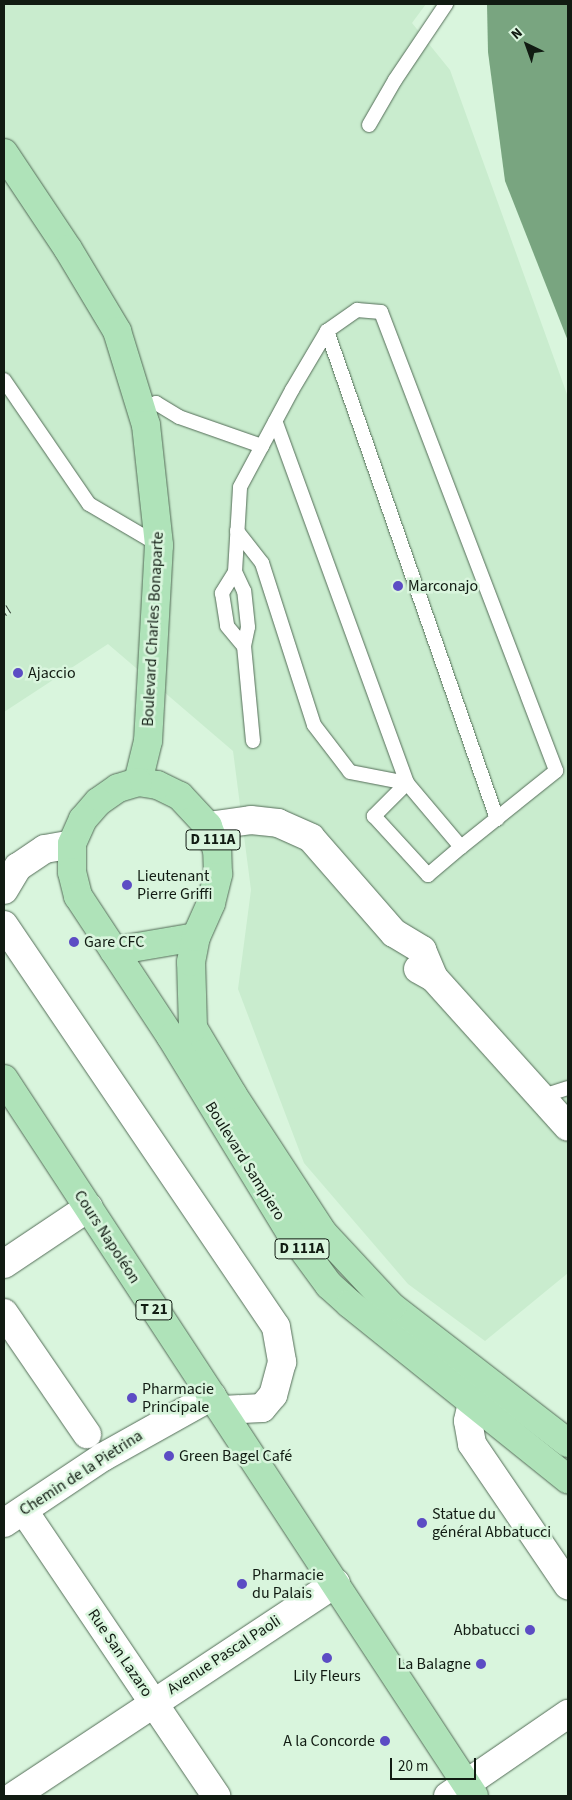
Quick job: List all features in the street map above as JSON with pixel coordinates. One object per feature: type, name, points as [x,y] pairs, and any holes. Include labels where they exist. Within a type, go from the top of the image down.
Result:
[{"type":"main road","name":"Boulevard Charles Bonaparte","points":[[4,153],[68,249],[117,330],[149,407],[159,545],[148,741],[138,782]]},
{"type":"main road","name":"D 111A","points":[[114,951],[78,896],[72,872],[72,844],[83,819],[98,802],[118,788],[138,782],[158,785],[180,796],[208,826],[216,850],[218,874],[211,903],[196,937]]},
{"type":"main road","points":[[114,951],[196,937]]},
{"type":"main road","name":"Boulevard Sampiero","points":[[196,937],[190,978],[193,1028],[233,1094],[323,1233],[392,1307],[568,1443]]},
{"type":"main road","name":"Boulevard Sampiero","points":[[114,951],[171,1037],[290,1232],[329,1285],[568,1479]]},
{"type":"main road","name":"Cours Napoléon","points":[[4,1079],[89,1207],[188,1365],[217,1403],[336,1583],[462,1792]]},
{"type":"street","points":[[208,826],[251,820],[278,823],[311,838],[394,933],[404,961],[434,978],[543,1096],[568,1127]]},
{"type":"street","points":[[4,890],[18,867],[45,849],[72,844]]},
{"type":"street","points":[[4,925],[276,1327],[282,1362],[273,1395],[262,1408],[217,1403]]},
{"type":"street","points":[[4,1264],[89,1207]]},
{"type":"street","points":[[4,1313],[87,1434]]},
{"type":"street","points":[[472,1402],[468,1421],[472,1444],[568,1584]]},
{"type":"street","name":"Chemin de la Pietrina","points":[[14,1517],[103,1457],[217,1403]]},
{"type":"street","name":"Rue San Lazaro","points":[[14,1517],[124,1660],[216,1796]]},
{"type":"street","name":"Avenue Pascal Paoli","points":[[14,1796],[153,1702],[336,1583]]},
{"type":"street","points":[[462,1792],[568,1714]]},
{"type":"lane","points":[[369,125],[394,80],[446,4]]},
{"type":"lane","points":[[253,741],[244,646],[247,618],[244,591],[236,572],[240,487],[275,421],[327,331],[357,310],[381,312],[556,771],[428,875],[374,816],[407,783]]},
{"type":"lane","points":[[327,331],[497,819]]},
{"type":"lane","points":[[4,380],[89,504],[159,545]]},
{"type":"lane","points":[[149,407],[262,446]]},
{"type":"lane","points":[[275,421],[407,783],[461,847]]},
{"type":"lane","points":[[237,531],[262,563],[314,725],[350,772],[407,783]]},
{"type":"lane","points":[[236,572],[222,593],[226,626],[244,646]]},
{"type":"lane","points":[[543,1096],[568,1088]]},
{"type":"shaded area","points":[[4,4],[426,4],[412,23],[450,70],[568,397],[568,1273],[485,1341],[408,1284],[304,1163],[238,989],[251,890],[233,751],[108,644],[4,712]]},
{"type":"shaded area","points":[[487,4],[568,4],[568,341],[505,181],[488,52]]},
{"type":"railway","points":[[4,607],[9,615]]},
{"type":"place","name":"Marconajo","points":[[398,586]]},
{"type":"place","name":"Ajaccio","points":[[18,673]]},
{"type":"place","name":"Lieutenant Pierre Griffi","points":[[127,885]]},
{"type":"place","name":"Gare CFC","points":[[74,942]]},
{"type":"place","name":"Pharmacie Principale","points":[[132,1398]]},
{"type":"place","name":"Green Bagel Café","points":[[169,1456]]},
{"type":"place","name":"Statue du général Abbatucci","points":[[422,1523]]},
{"type":"place","name":"Pharmacie du Palais","points":[[242,1584]]},
{"type":"place","name":"Abbatucci","points":[[530,1630]]},
{"type":"place","name":"Lily Fleurs","points":[[327,1658]]},
{"type":"place","name":"La Balagne","points":[[481,1664]]},
{"type":"place","name":"A la Concorde","points":[[385,1741]]}]
